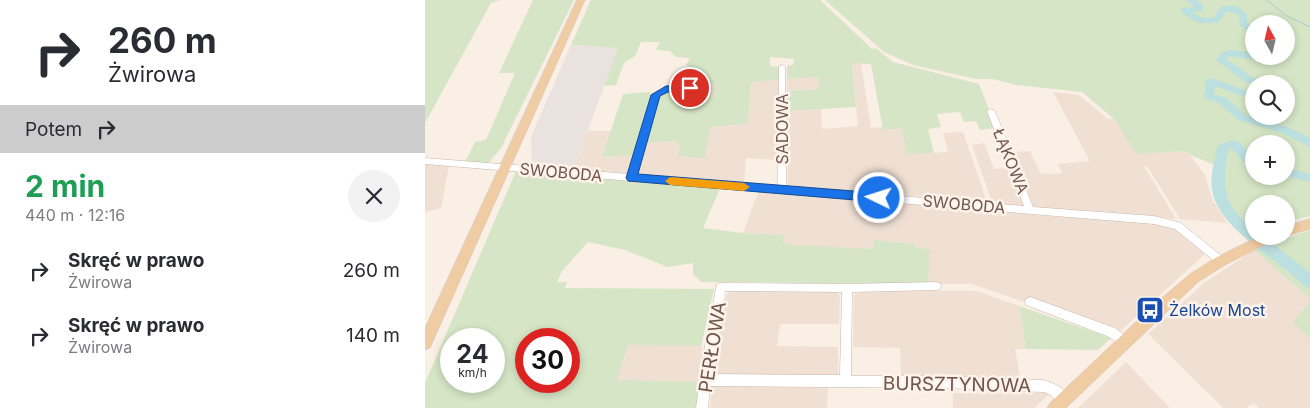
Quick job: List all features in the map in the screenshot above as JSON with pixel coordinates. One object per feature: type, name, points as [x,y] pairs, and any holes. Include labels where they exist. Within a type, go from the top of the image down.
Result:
[{"type":"main road","points":[[425,343],[581,0]]},
{"type":"main road","points":[[1295,228],[1310,224]]},
{"type":"main road","points":[[1060,404],[1180,289],[1221,261],[1252,245]]},
{"type":"street","name":"SADOWA","points":[[782,67],[782,190]]},
{"type":"street","points":[[632,178],[656,95],[666,89],[690,88]]},
{"type":"street","name":"ŁĄKOWA","points":[[991,111],[1030,210]]},
{"type":"street","name":"SWOBODA","points":[[425,161],[956,202],[1170,222],[1181,228],[1221,261]]},
{"type":"street","points":[[721,287],[847,288],[935,286]]},
{"type":"street","name":"PERŁOWA","points":[[703,408],[709,351],[721,287]]},
{"type":"street","points":[[845,382],[847,288]]},
{"type":"street","points":[[1030,302],[1111,332],[1124,342]]},
{"type":"street","name":"BURSZTYNOWA","points":[[706,380],[943,382],[1043,386],[1050,388],[1060,404]]},
{"type":"shaded area","points":[[571,45],[618,48],[573,171],[534,168],[532,164],[531,137]]},
{"type":"shaded area","points":[[852,62],[861,63],[871,128],[882,127],[883,130],[902,128],[908,154],[948,152],[943,133],[963,132],[987,202],[788,187],[787,111],[821,109],[822,129],[858,126]]},
{"type":"shaded area","points":[[818,77],[819,89],[787,91],[787,79]]},
{"type":"shaded area","points":[[779,80],[778,160],[746,158],[744,183],[642,176],[639,173],[646,145],[650,143],[676,141],[681,145],[710,127],[748,124],[751,82]]},
{"type":"shaded area","points":[[716,84],[714,97],[689,98],[692,85]]},
{"type":"shaded area","points":[[1053,92],[1079,95],[1108,119],[1115,119],[1136,154],[1187,151],[1205,175],[1213,201],[1227,223],[1180,219],[1147,166],[1144,166],[1176,219],[1033,208],[1011,152],[1030,151],[1041,174],[1062,173],[1058,164],[1090,161]]},
{"type":"shaded area","points":[[588,131],[611,131],[603,157],[634,155],[630,171],[624,175],[573,171]]},
{"type":"shaded area","points":[[984,143],[994,169],[1011,168],[1027,208],[993,205],[972,145]]},
{"type":"shaded area","points":[[425,164],[449,166],[441,208],[425,212]]},
{"type":"shaded area","points":[[758,192],[919,202],[1155,222],[1173,228],[1203,250],[1205,254],[1120,331],[1030,304],[972,284],[928,284],[916,244],[874,241],[873,249],[782,244],[784,235],[743,233]]},
{"type":"shaded area","points":[[1254,250],[1310,299],[1293,322],[1310,339],[1310,408],[1259,408],[1254,403],[1246,408],[1223,408],[1148,334],[1204,283]]},
{"type":"shaded area","points":[[734,288],[834,290],[840,296],[839,324],[780,324],[777,346],[838,347],[838,376],[713,375],[715,346],[726,295]]},
{"type":"shaded area","points":[[861,290],[977,291],[1019,306],[1026,349],[1015,349],[1021,382],[951,379],[946,376],[901,376],[900,348],[853,347],[854,296]]},
{"type":"shaded area","points":[[628,345],[701,346],[703,349],[699,382],[616,381]]},
{"type":"shaded area","points":[[1126,362],[1170,408],[1078,408]]},
{"type":"shaded area","points":[[712,385],[828,386],[827,408],[710,408]]},
{"type":"shaded area","points":[[953,393],[1050,393],[1035,408],[953,408]]},
{"type":"green space","points":[[425,0],[500,0],[491,3],[425,123]]},
{"type":"green space","points":[[533,0],[574,0],[501,148],[487,164],[465,162],[475,142],[486,140],[515,73],[499,73]]},
{"type":"green space","points":[[591,0],[820,0],[872,49],[876,48],[893,62],[979,84],[996,128],[980,130],[976,121],[964,122],[960,112],[937,114],[941,127],[928,129],[934,153],[907,154],[902,128],[883,130],[871,64],[852,63],[856,107],[787,111],[787,91],[819,89],[818,77],[787,79],[787,66],[793,65],[794,59],[770,57],[770,66],[780,67],[780,80],[751,82],[748,124],[710,127],[705,158],[678,156],[680,145],[676,141],[646,145],[659,93],[691,89],[690,98],[714,97],[716,84],[692,85],[693,76],[697,72],[686,65],[690,58],[676,57],[670,51],[656,50],[660,42],[641,42],[635,56],[624,63],[616,85],[604,86],[618,48],[571,45]]},
{"type":"green space","points":[[825,0],[1310,0],[1310,216],[1295,220],[1295,195],[1245,195],[1245,224],[1234,212],[1225,197],[1222,168],[1190,155],[1187,151],[1136,154],[1115,120],[1082,92],[1016,85],[993,79],[976,79],[913,65],[884,52]]},
{"type":"green space","points":[[651,92],[634,155],[602,157],[623,94]]},
{"type":"green space","points":[[516,171],[720,188],[703,228],[743,233],[784,235],[783,244],[873,249],[874,240],[916,244],[916,248],[930,249],[928,284],[701,282],[693,274],[693,263],[668,267],[625,250],[588,242],[562,271],[557,282],[567,282],[565,288],[714,289],[701,346],[628,345],[617,380],[699,382],[696,408],[425,408],[425,383],[440,348],[440,393],[505,393],[505,328],[449,328]]},
{"type":"green space","points":[[1310,230],[1310,299],[1254,250],[1268,245],[1295,245],[1295,235]]},
{"type":"green space","points":[[1310,301],[1310,339],[1293,322]]},
{"type":"green space","points":[[1019,306],[1111,338],[1098,350],[1026,349]]},
{"type":"waterway","points":[[1190,0],[1200,6],[1200,9],[1184,10],[1185,12],[1201,21],[1215,21],[1225,8],[1233,8],[1243,14],[1243,24],[1245,26]]},
{"type":"waterway","points":[[1267,0],[1285,15],[1310,27]]},
{"type":"waterway","points":[[1245,55],[1225,54],[1221,60],[1245,77]]},
{"type":"waterway","points":[[1245,94],[1211,81],[1209,97],[1221,99],[1235,113],[1245,118]]},
{"type":"waterway","points":[[1268,125],[1286,130],[1310,143]]},
{"type":"waterway","points":[[1245,155],[1233,144],[1223,148],[1218,174],[1219,194],[1223,203],[1239,225],[1310,282]]},
{"type":"waterway","points":[[1295,174],[1310,178]]},
{"type":"slow traffic","points":[[670,181],[744,187]]},
{"type":"place","name":"Żelków Most","points":[[1150,310]]},
{"type":"route","points":[[690,88],[666,89],[658,92],[656,95],[632,178],[879,198]]}]
